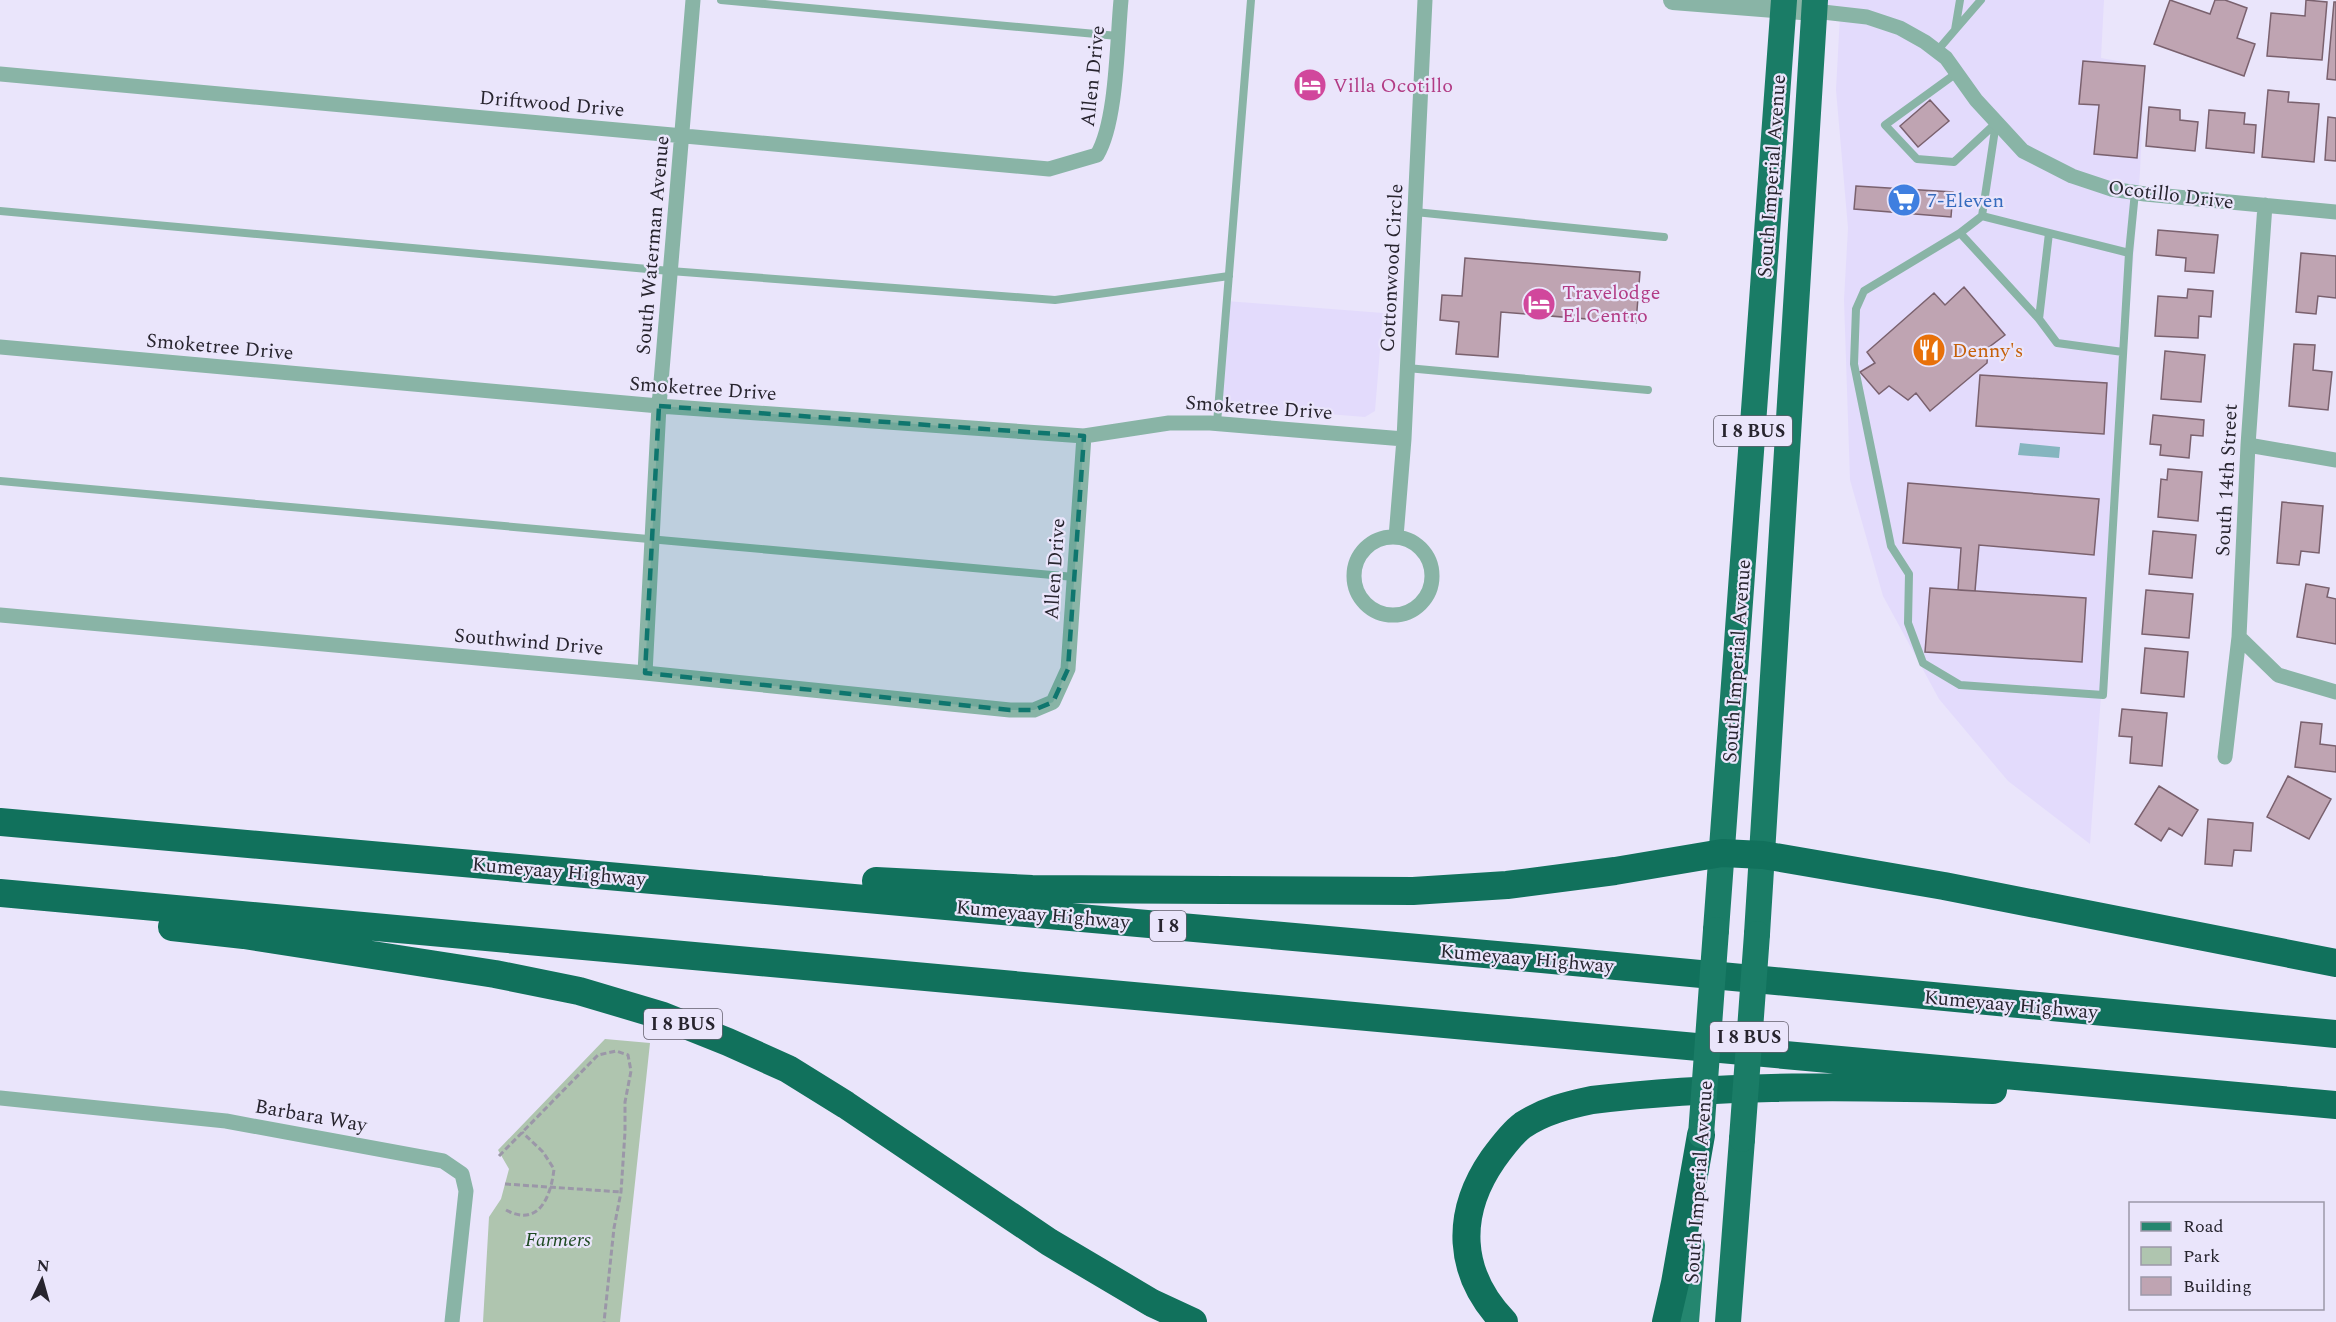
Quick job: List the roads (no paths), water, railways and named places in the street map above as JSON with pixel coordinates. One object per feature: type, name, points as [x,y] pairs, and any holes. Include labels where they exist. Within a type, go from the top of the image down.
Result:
[{"type":"highway","name":"South Imperial Avenue","points":[[1701,1135],[1784,4]]},
{"type":"highway","name":"South Imperial Avenue","points":[[1728,1322],[1763,855],[1815,5]]},
{"type":"highway","name":"Kumeyaay Highway","points":[[0,822],[1542,959],[2336,1034]]},
{"type":"highway","points":[[601,874],[678,867],[1032,889],[1370,892],[1507,885],[1615,871],[1722,853],[1763,855],[1944,886],[2336,963]]},
{"type":"highway","points":[[0,893],[2336,1105]]},
{"type":"highway","name":"I 8 BUS","points":[[105,902],[164,926],[244,935],[495,974],[579,990],[674,1020],[788,1069],[846,1105],[1049,1242],[1152,1303],[1193,1322]]},
{"type":"highway","points":[[1504,1322],[1486,1299],[1468,1261],[1466,1223],[1477,1187],[1497,1153],[1522,1126],[1551,1110],[1592,1100],[1725,1088],[1853,1087],[2011,1091],[2069,1080]]},
{"type":"highway","points":[[1666,1322],[1701,1135]]},
{"type":"main road","name":"South Imperial Avenue","points":[[1687,1322],[1701,1135]]},
{"type":"street","name":"South Waterman Avenue","points":[[645,673],[659,406],[693,0]]},
{"type":"street","name":"Allen Drive","points":[[1097,155],[1105,143],[1110,119],[1121,0]]},
{"type":"street","name":"Cottonwood Circle","points":[[1396,537],[1404,439],[1425,0]]},
{"type":"street","name":"Ocotillo Drive","points":[[1673,0],[1815,5],[1867,17],[1900,28],[1937,51],[1958,72],[1976,100],[2023,151],[2062,171],[2111,189],[2336,212]]},
{"type":"street","name":"Driftwood Drive","points":[[0,74],[1050,169],[1097,155]]},
{"type":"street","name":"South 14th Street","points":[[2225,758],[2239,637],[2248,446],[2265,205]]},
{"type":"street","name":"Smoketree Drive","points":[[0,347],[659,406],[1084,436],[1169,423],[1217,423],[1404,439]]},
{"type":"street","name":"Allen Drive","points":[[1053,702],[1068,669],[1084,436]]},
{"type":"street","points":[[2248,446],[2336,460]]},
{"type":"street","points":[[1396,537],[1408,540],[1420,547],[1428,558],[1433,577],[1424,601],[1413,610],[1403,614],[1389,615],[1372,609],[1365,603],[1356,585],[1356,566],[1366,548],[1378,540],[1396,537]]},
{"type":"street","name":"Southwind Drive","points":[[0,615],[645,673],[1010,710],[1034,710],[1053,702]]},
{"type":"street","points":[[2239,637],[2278,675],[2336,692]]},
{"type":"street","name":"Barbara Way","points":[[0,1098],[226,1121],[443,1161],[462,1174],[466,1191],[452,1322]]},
{"type":"lane","points":[[721,0],[1118,36]]},
{"type":"lane","points":[[1217,423],[1251,0]]},
{"type":"lane","points":[[1955,30],[1959,0]]},
{"type":"lane","points":[[1937,51],[1981,0]]},
{"type":"lane","points":[[1958,72],[1885,125],[1917,159],[1954,162],[1996,123]]},
{"type":"lane","points":[[1996,123],[1982,216],[1960,233],[1864,291],[1856,309],[1854,364],[1891,546],[1910,574],[1908,623],[1923,663],[1960,685],[2103,695],[2129,253],[2135,192]]},
{"type":"lane","points":[[0,211],[670,271],[1055,300],[1229,276]]},
{"type":"lane","points":[[1415,212],[1664,237]]},
{"type":"lane","points":[[1982,216],[2129,253]]},
{"type":"lane","points":[[1960,233],[2039,319],[2057,343],[2123,352]]},
{"type":"lane","points":[[2039,319],[2049,233]]},
{"type":"lane","points":[[1407,368],[1648,390]]},
{"type":"lane","points":[[0,481],[1074,577]]},
{"type":"place","name":"Villa Ocotillo","points":[[1310,85]]},
{"type":"place","name":"7-Eleven","points":[[1904,200]]},
{"type":"place","name":"Travelodge El Centro","points":[[1539,304]]},
{"type":"place","name":"Denny's","points":[[1929,350]]},
{"type":"park label","name":"Farmers","points":[[558,1239]]}]
